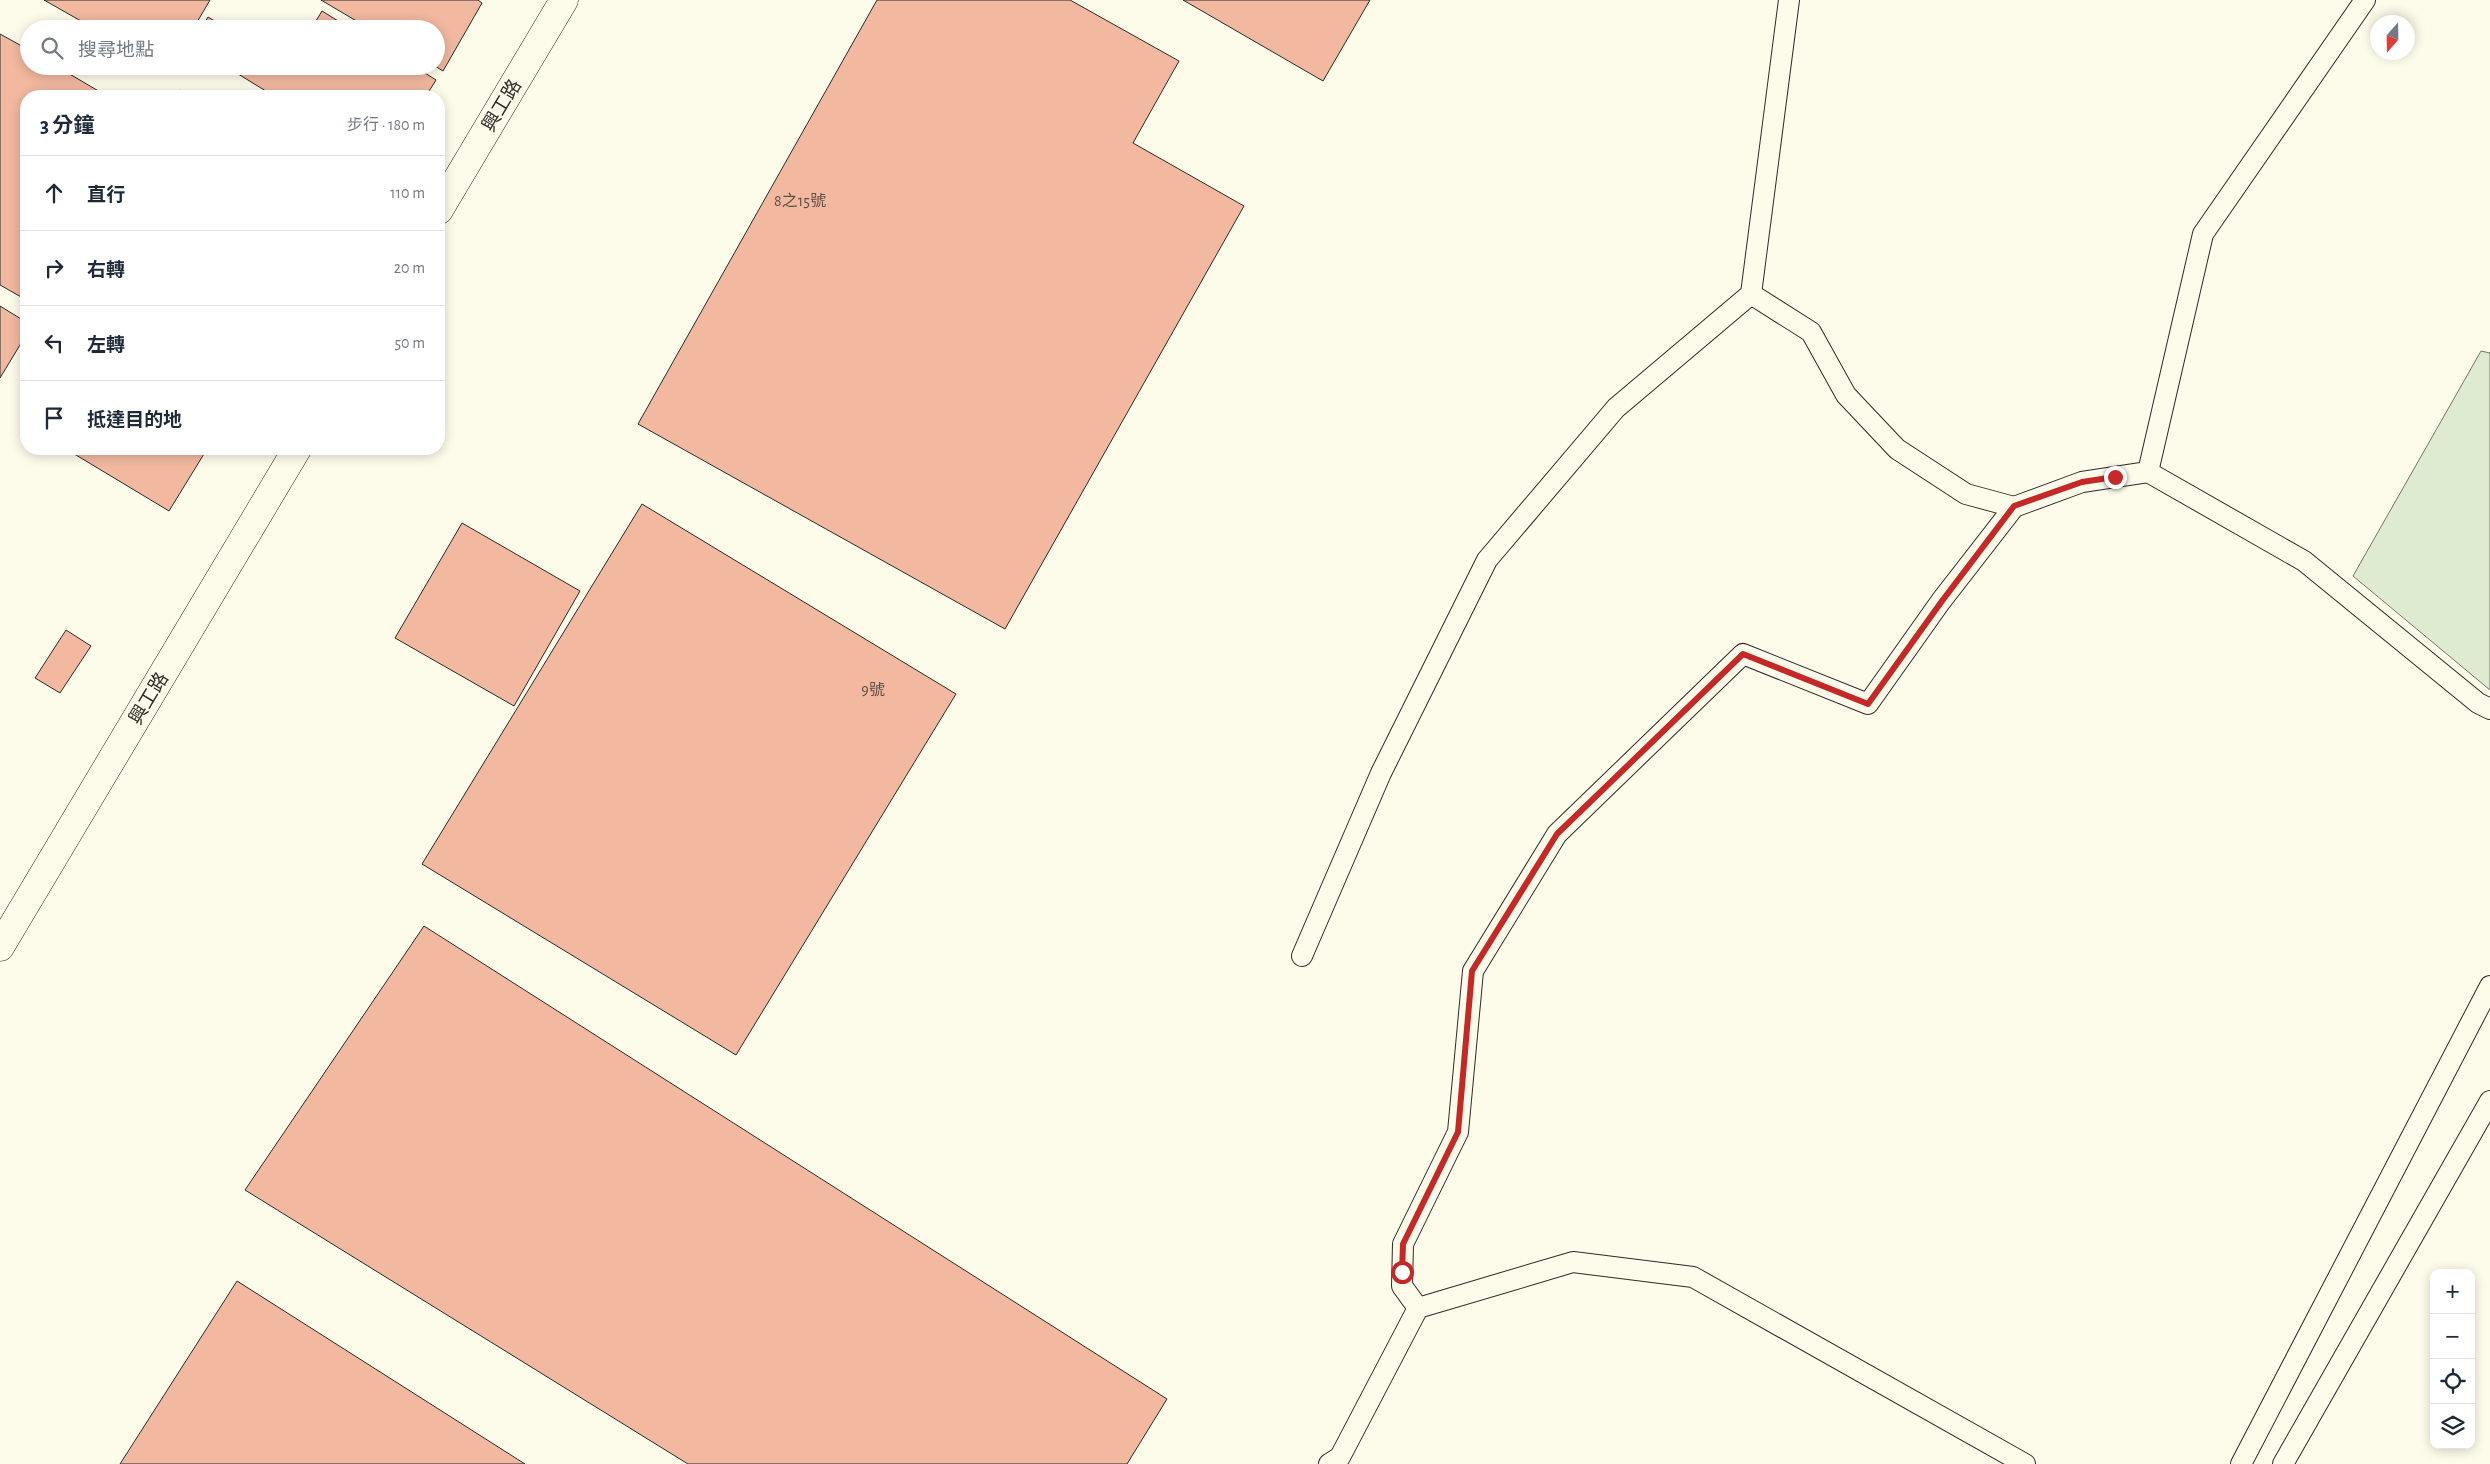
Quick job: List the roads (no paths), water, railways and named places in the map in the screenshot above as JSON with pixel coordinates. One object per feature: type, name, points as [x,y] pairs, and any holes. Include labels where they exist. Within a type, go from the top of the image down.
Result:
[{"type":"street","name":"興工路","points":[[445,200],[564,0]]},
{"type":"street","name":"興工路","points":[[0,947],[293,455]]},
{"type":"lane","points":[[1302,956],[1381,773],[1487,560],[1616,408],[1751,294],[1790,0]]},
{"type":"lane","points":[[2148,472],[2202,234],[2365,0]]},
{"type":"lane","points":[[1751,294],[1811,332],[1846,395],[1897,449],[1966,494],[2014,506]]},
{"type":"lane","points":[[1418,1308],[1402,1286],[1403,1244],[1458,1132],[1472,971],[1557,834],[1743,654],[1868,704],[1942,601],[2014,506],[2082,482],[2148,472],[2304,561],[2478,703],[2490,709]]},
{"type":"lane","points":[[2242,1464],[2490,986]]},
{"type":"lane","points":[[2283,1464],[2490,1101]]},
{"type":"lane","points":[[1329,1464],[1340,1457],[1418,1308],[1574,1262],[1693,1277],[2025,1464]]}]
